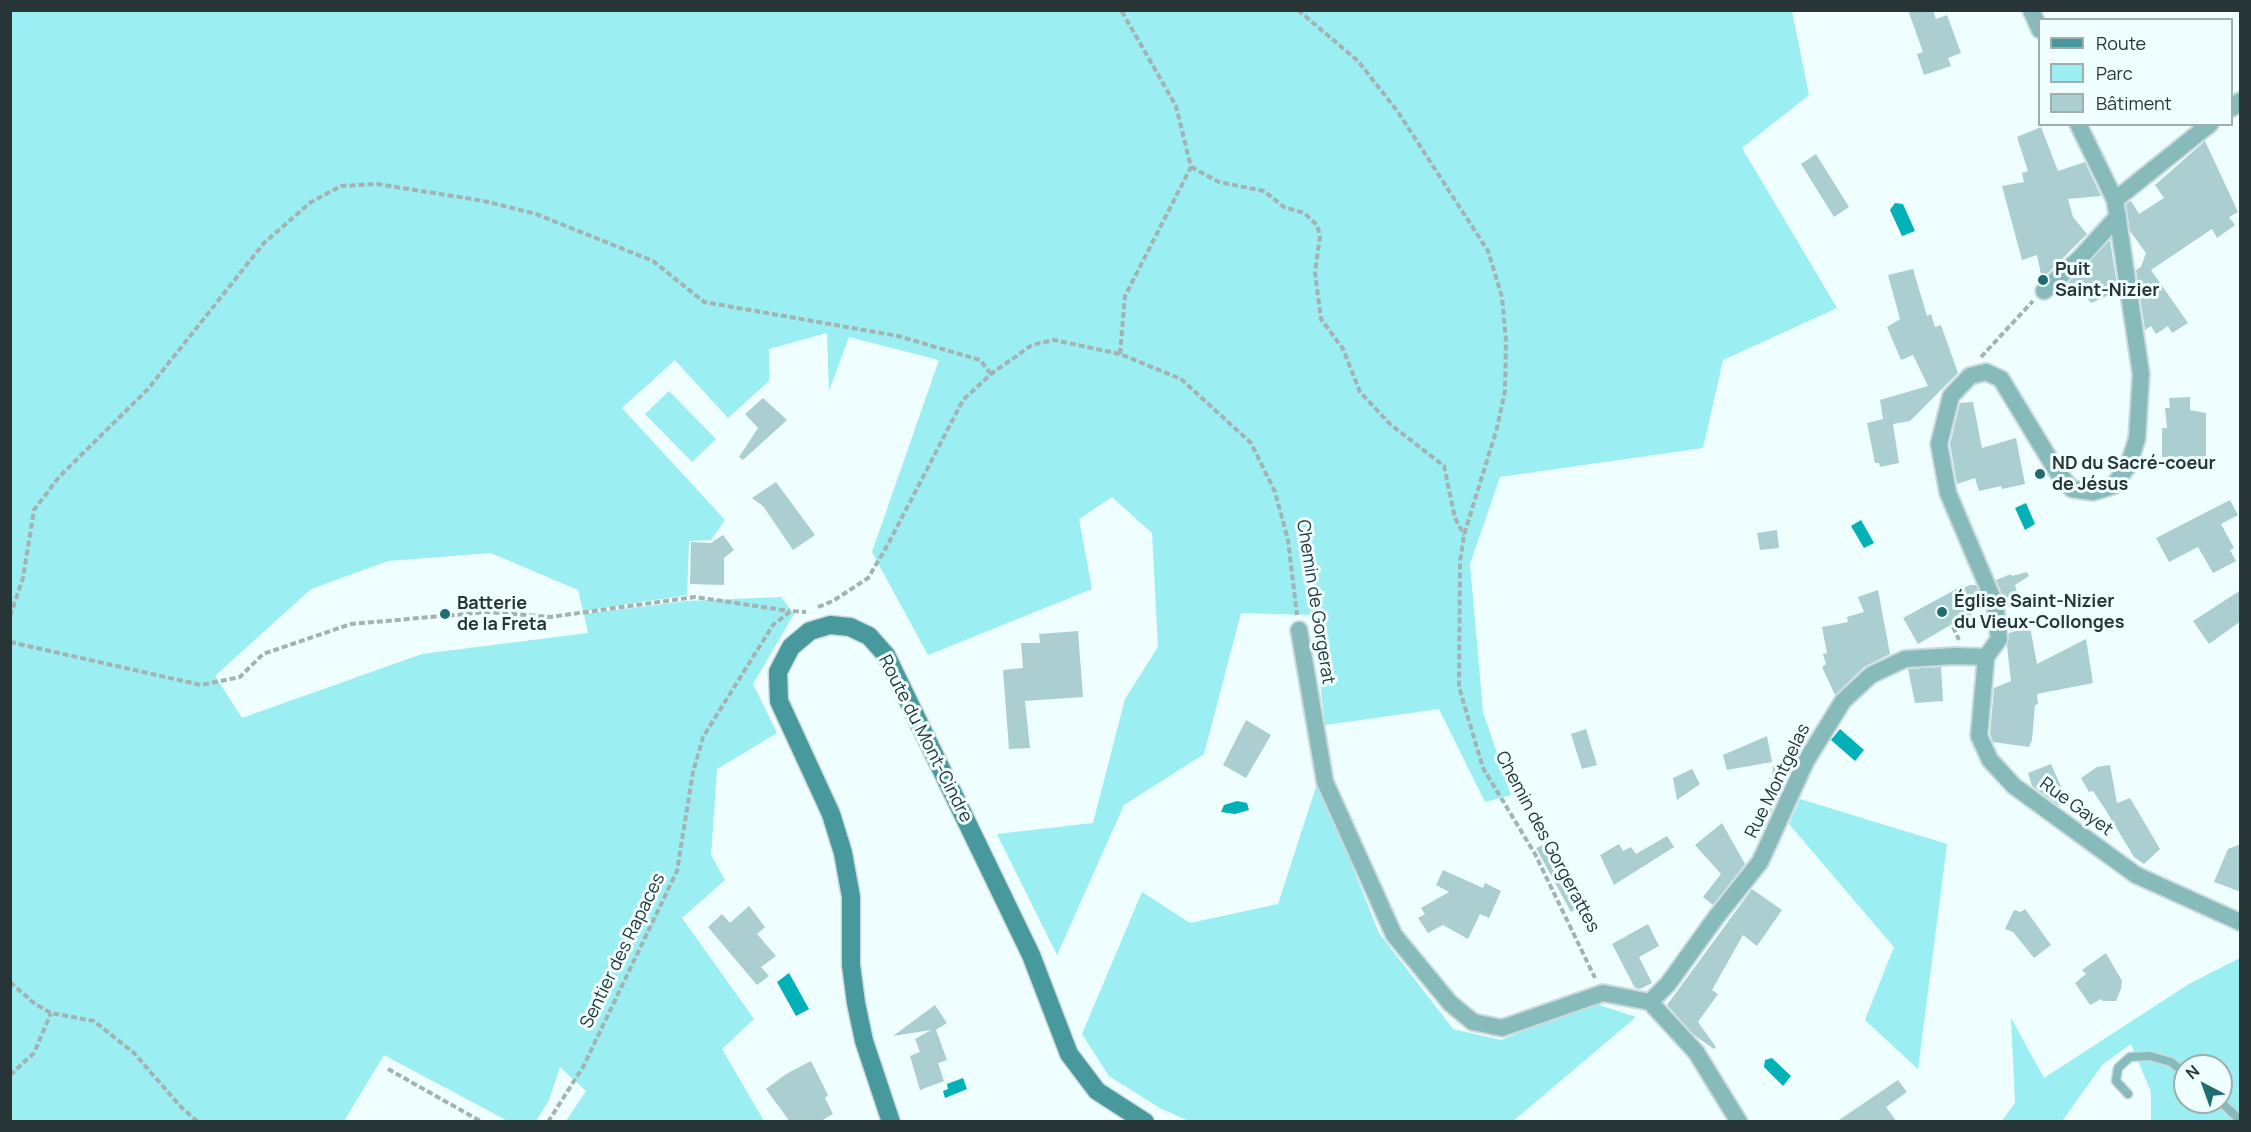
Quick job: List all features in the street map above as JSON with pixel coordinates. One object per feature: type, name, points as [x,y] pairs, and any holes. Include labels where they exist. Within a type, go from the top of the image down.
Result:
[{"type":"street","points":[[2031,10],[2038,26]]},
{"type":"street","points":[[1986,657],[1999,639],[1995,604],[1948,494],[1939,444],[1951,396],[1970,376],[1986,372],[2001,379],[2058,473],[2072,489],[2093,492],[2113,486],[2128,466],[2137,439],[2141,374],[2116,208],[2079,126]]},
{"type":"street","points":[[2044,291],[2080,258],[2116,208],[2208,126]]},
{"type":"street","name":"Route du Mont-Cindre","points":[[891,1122],[864,1041],[856,1003],[851,965],[851,897],[843,853],[831,814],[779,701],[778,672],[791,647],[810,631],[830,625],[850,627],[869,636],[886,655],[1031,955],[1069,1054],[1097,1091],[1145,1122]]},
{"type":"street","name":"Chemin de Gorgerat","points":[[1299,630],[1325,782],[1394,935],[1450,1003],[1473,1022],[1502,1028],[1603,993]]},
{"type":"street","name":"Rue Gayet","points":[[1986,657],[1979,736],[1990,760],[2014,786],[2136,875],[2241,922]]},
{"type":"street","name":"Rue Montgelas","points":[[1650,1002],[1668,984],[1717,916],[1760,862],[1806,761],[1843,701],[1871,675],[1905,659],[1986,657]]},
{"type":"street","points":[[1603,993],[1650,1002],[1696,1052],[1739,1122]]},
{"type":"lane","points":[[2128,1094],[2116,1081],[2118,1068],[2130,1057],[2150,1056],[2173,1064]]},
{"type":"path","points":[[1120,10],[1176,106],[1191,167],[1125,296],[1120,354]]},
{"type":"path","name":"Chemin des Gorgerattes","points":[[1298,10],[1358,61],[1398,112],[1488,251],[1502,297],[1506,341],[1505,391],[1497,429],[1464,535],[1460,562],[1459,687],[1483,768],[1534,854],[1603,993]]},
{"type":"path","points":[[1191,167],[1219,182],[1264,191],[1284,207],[1304,213],[1317,225],[1320,236],[1315,273],[1321,319],[1343,349],[1360,392],[1390,424],[1444,466],[1455,518],[1464,535]]},
{"type":"path","points":[[10,616],[23,578],[34,510],[59,477],[148,388],[264,243],[311,202],[341,186],[377,184],[484,201],[536,214],[652,261],[704,302],[898,336],[980,360],[991,374]]},
{"type":"path","points":[[1970,376],[1983,352],[2044,291]]},
{"type":"path","name":"Chemin de Gorgerat","points":[[791,611],[807,612],[833,601],[868,578],[963,400],[991,374],[1032,345],[1054,340],[1120,354],[1181,379],[1251,443],[1275,492],[1288,540],[1299,630]]},
{"type":"path","points":[[10,642],[201,685],[240,677],[263,654],[351,624],[488,612],[550,617],[695,597],[791,611]]},
{"type":"path","name":"Sentier des Rapaces","points":[[548,1122],[583,1068],[677,871],[693,772],[703,737],[773,625],[791,611]]},
{"type":"path","points":[[1953,627],[1958,636]]},
{"type":"path","points":[[10,982],[35,1004],[51,1013],[94,1021],[134,1053],[180,1106],[198,1122]]},
{"type":"path","points":[[10,1075],[34,1053],[51,1013]]},
{"type":"path","points":[[388,1069],[482,1122]]},
{"type":"green space","points":[[10,11],[1792,11],[1809,95],[1742,148],[1837,308],[1723,360],[1703,448],[1500,477],[1470,564],[1483,712],[1511,795],[1485,802],[1439,709],[1325,725],[1312,615],[1241,613],[1204,754],[1124,805],[1057,955],[997,834],[1093,823],[1125,699],[1158,647],[1152,533],[1112,497],[1079,519],[1092,589],[928,655],[872,552],[939,360],[849,337],[829,391],[827,333],[769,349],[769,381],[728,418],[675,360],[622,408],[725,520],[711,540],[689,541],[687,595],[583,611],[578,590],[491,553],[388,561],[311,589],[215,676],[242,718],[422,654],[588,633],[584,614],[687,601],[781,597],[794,614],[753,684],[777,733],[717,769],[711,855],[725,880],[682,918],[754,1019],[722,1049],[764,1121],[566,1121],[586,1091],[560,1067],[549,1100],[536,1121],[508,1121],[384,1055],[344,1121],[11,1121]]},
{"type":"green space","points":[[669,391],[716,439],[692,462],[645,414]]},
{"type":"green space","points":[[1318,781],[1379,933],[1453,1029],[1501,1040],[1593,1003],[1636,1017],[1512,1122],[1189,1121],[1160,1108],[1109,1076],[1082,1034],[1142,892],[1190,923],[1278,904]]},
{"type":"green space","points":[[1800,799],[1947,844],[1918,1069],[1865,1020],[1894,947],[1789,824]]},
{"type":"green space","points":[[2240,958],[2240,1121],[2151,1121],[2151,1092],[2131,1044],[2103,1064],[2062,1121],[2001,1122],[2015,1103],[2011,1018],[2044,1078],[2189,984]]},
{"type":"shaded area","points":[[1895,203],[1903,204],[1915,231],[1902,236],[1890,210]]},
{"type":"shaded area","points":[[2026,503],[2035,524],[2025,530],[2015,508]]},
{"type":"shaded area","points":[[1861,520],[1874,543],[1864,548],[1851,526]]},
{"type":"shaded area","points":[[1840,729],[1864,750],[1855,761],[1831,740]]},
{"type":"shaded area","points":[[1237,801],[1247,803],[1249,810],[1235,814],[1221,812],[1224,805]]},
{"type":"shaded area","points":[[789,973],[809,1009],[796,1016],[777,982]]},
{"type":"shaded area","points":[[1772,1058],[1791,1076],[1783,1086],[1764,1067],[1765,1060]]},
{"type":"shaded area","points":[[963,1078],[967,1089],[945,1098],[943,1091],[948,1089],[947,1084]]},
{"type":"building","points":[[1908,10],[1933,10],[1936,19],[1947,15],[1961,53],[1948,58],[1951,66],[1924,75],[1917,54],[1923,52]]},
{"type":"building","points":[[2041,127],[2058,171],[2085,162],[2101,196],[2068,199],[2073,217],[2087,234],[2042,279],[2037,255],[2022,260],[2002,186],[2024,182],[2022,173],[2028,171],[2017,137]]},
{"type":"building","points":[[2205,141],[2238,212],[2229,217],[2235,225],[2217,238],[2212,229],[2151,270],[2188,323],[2172,333],[2168,326],[2156,334],[2151,326],[2145,330],[2136,270],[2141,267],[2146,253],[2130,231],[2126,204],[2131,201],[2139,214],[2164,198],[2155,185]]},
{"type":"building","points":[[1816,154],[1849,207],[1834,217],[1801,164]]},
{"type":"building","points":[[2110,240],[2118,291],[2091,303],[2081,290],[2070,294],[2067,284]]},
{"type":"building","points":[[1913,269],[1927,316],[1931,314],[1935,327],[1941,325],[1958,373],[1910,421],[1893,424],[1899,463],[1880,467],[1879,463],[1875,463],[1867,423],[1883,419],[1880,400],[1928,386],[1913,355],[1901,360],[1887,327],[1900,319],[1888,275]]},
{"type":"building","points":[[2190,397],[2190,410],[2206,413],[2206,457],[2162,457],[2162,428],[2167,428],[2165,408],[2170,408],[2169,398]]},
{"type":"building","points":[[763,398],[787,420],[743,460],[739,457],[758,428],[745,414]]},
{"type":"building","points":[[1973,402],[1982,448],[2016,438],[2025,484],[1979,491],[1975,478],[1957,484],[1950,444],[1960,403]]},
{"type":"building","points":[[776,482],[815,535],[793,550],[763,506],[752,498]]},
{"type":"building","points":[[2230,500],[2238,515],[2221,524],[2234,548],[2230,550],[2236,561],[2213,573],[2198,547],[2169,562],[2156,538]]},
{"type":"building","points":[[1777,530],[1779,548],[1760,550],[1757,533]]},
{"type":"building","points":[[723,535],[734,550],[724,558],[724,585],[690,584],[691,542],[711,543]]},
{"type":"building","points":[[2027,572],[2029,576],[2015,585],[2018,595],[2004,599],[1996,580],[2011,574],[2012,576]]},
{"type":"building","name":"Église Saint-Nizier du Vieux-Collonges","points":[[1976,585],[1983,603],[1975,608],[1970,618],[1959,620],[1918,644],[1903,618],[1962,586],[1963,588]]},
{"type":"building","points":[[1878,590],[1890,654],[1864,667],[1835,695],[1822,667],[1826,664],[1823,654],[1827,653],[1822,627],[1848,622],[1847,617],[1864,612],[1858,597]]},
{"type":"building","points":[[2241,590],[2241,621],[2209,644],[2193,621]]},
{"type":"building","points":[[2030,627],[2037,664],[2086,639],[2093,683],[2037,694],[2038,704],[2035,705],[2032,740],[2029,747],[1993,742],[1990,734],[1994,688],[2011,681],[2007,646],[2009,633]]},
{"type":"building","points":[[1078,631],[1083,697],[1025,701],[1030,748],[1009,749],[1003,670],[1023,668],[1021,643],[1040,643],[1039,634]]},
{"type":"building","points":[[1941,667],[1943,701],[1915,703],[1908,669]]},
{"type":"building","points":[[1246,720],[1271,735],[1246,778],[1223,765]]},
{"type":"building","points":[[1586,729],[1597,765],[1582,769],[1571,734]]},
{"type":"building","points":[[1767,736],[1772,762],[1727,770],[1723,755]]},
{"type":"building","points":[[2051,764],[2066,798],[2059,806],[2032,786],[2028,773]]},
{"type":"building","points":[[2110,765],[2117,803],[2130,798],[2160,849],[2144,864],[2134,857],[2093,791],[2089,792],[2081,778],[2097,767]]},
{"type":"building","points":[[1773,766],[1788,768],[1788,775],[1769,816]]},
{"type":"building","points":[[1692,769],[1700,784],[1677,800],[1673,778]]},
{"type":"building","points":[[1722,823],[1745,864],[1713,905],[1703,897],[1721,874],[1695,845]]},
{"type":"building","points":[[1667,836],[1674,847],[1614,885],[1600,855],[1619,844],[1623,851],[1631,847],[1636,854]]},
{"type":"building","points":[[1551,841],[1558,854],[1561,853],[1579,891],[1589,903],[1571,912],[1536,848]]},
{"type":"building","points":[[2241,844],[2241,892],[2214,882],[2228,849]]},
{"type":"building","points":[[1443,870],[1483,888],[1485,883],[1501,891],[1489,918],[1480,914],[1468,939],[1443,925],[1428,933],[1418,918],[1425,914],[1421,908],[1449,892],[1436,885]]},
{"type":"building","points":[[1752,889],[1782,910],[1757,946],[1743,935],[1712,990],[1718,994],[1698,1022],[1716,1047],[1714,1049],[1694,1035],[1667,1005]]},
{"type":"building","points":[[749,906],[765,927],[757,934],[776,956],[761,967],[769,976],[757,985],[708,927],[722,914],[730,923]]},
{"type":"building","points":[[2025,909],[2051,945],[2034,958],[2013,932],[2005,929],[2014,910],[2021,912]]},
{"type":"building","points":[[1648,924],[1659,946],[1639,957],[1652,983],[1640,989],[1635,988],[1612,944]]},
{"type":"building","points":[[2106,953],[2122,981],[2121,989],[2116,1001],[2101,999],[2090,1005],[2075,983],[2086,974],[2082,970]]},
{"type":"building","points":[[935,1005],[947,1023],[936,1030],[947,1060],[938,1063],[944,1081],[920,1090],[910,1056],[920,1052],[915,1039],[931,1030],[893,1036]]},
{"type":"building","points":[[811,1061],[828,1095],[825,1098],[833,1114],[819,1122],[790,1122],[766,1089],[786,1074]]},
{"type":"building","points":[[1898,1080],[1907,1092],[1886,1107],[1897,1122],[1836,1122]]},
{"type":"place","name":"Puit Saint-Nizier","points":[[2043,280]]},
{"type":"place","name":"ND du Sacré-coeur de Jésus","points":[[2040,474]]},
{"type":"place","name":"Église Saint-Nizier du Vieux-Collonges","points":[[1942,612]]},
{"type":"place","name":"Batterie de la Freta","points":[[445,614]]}]
